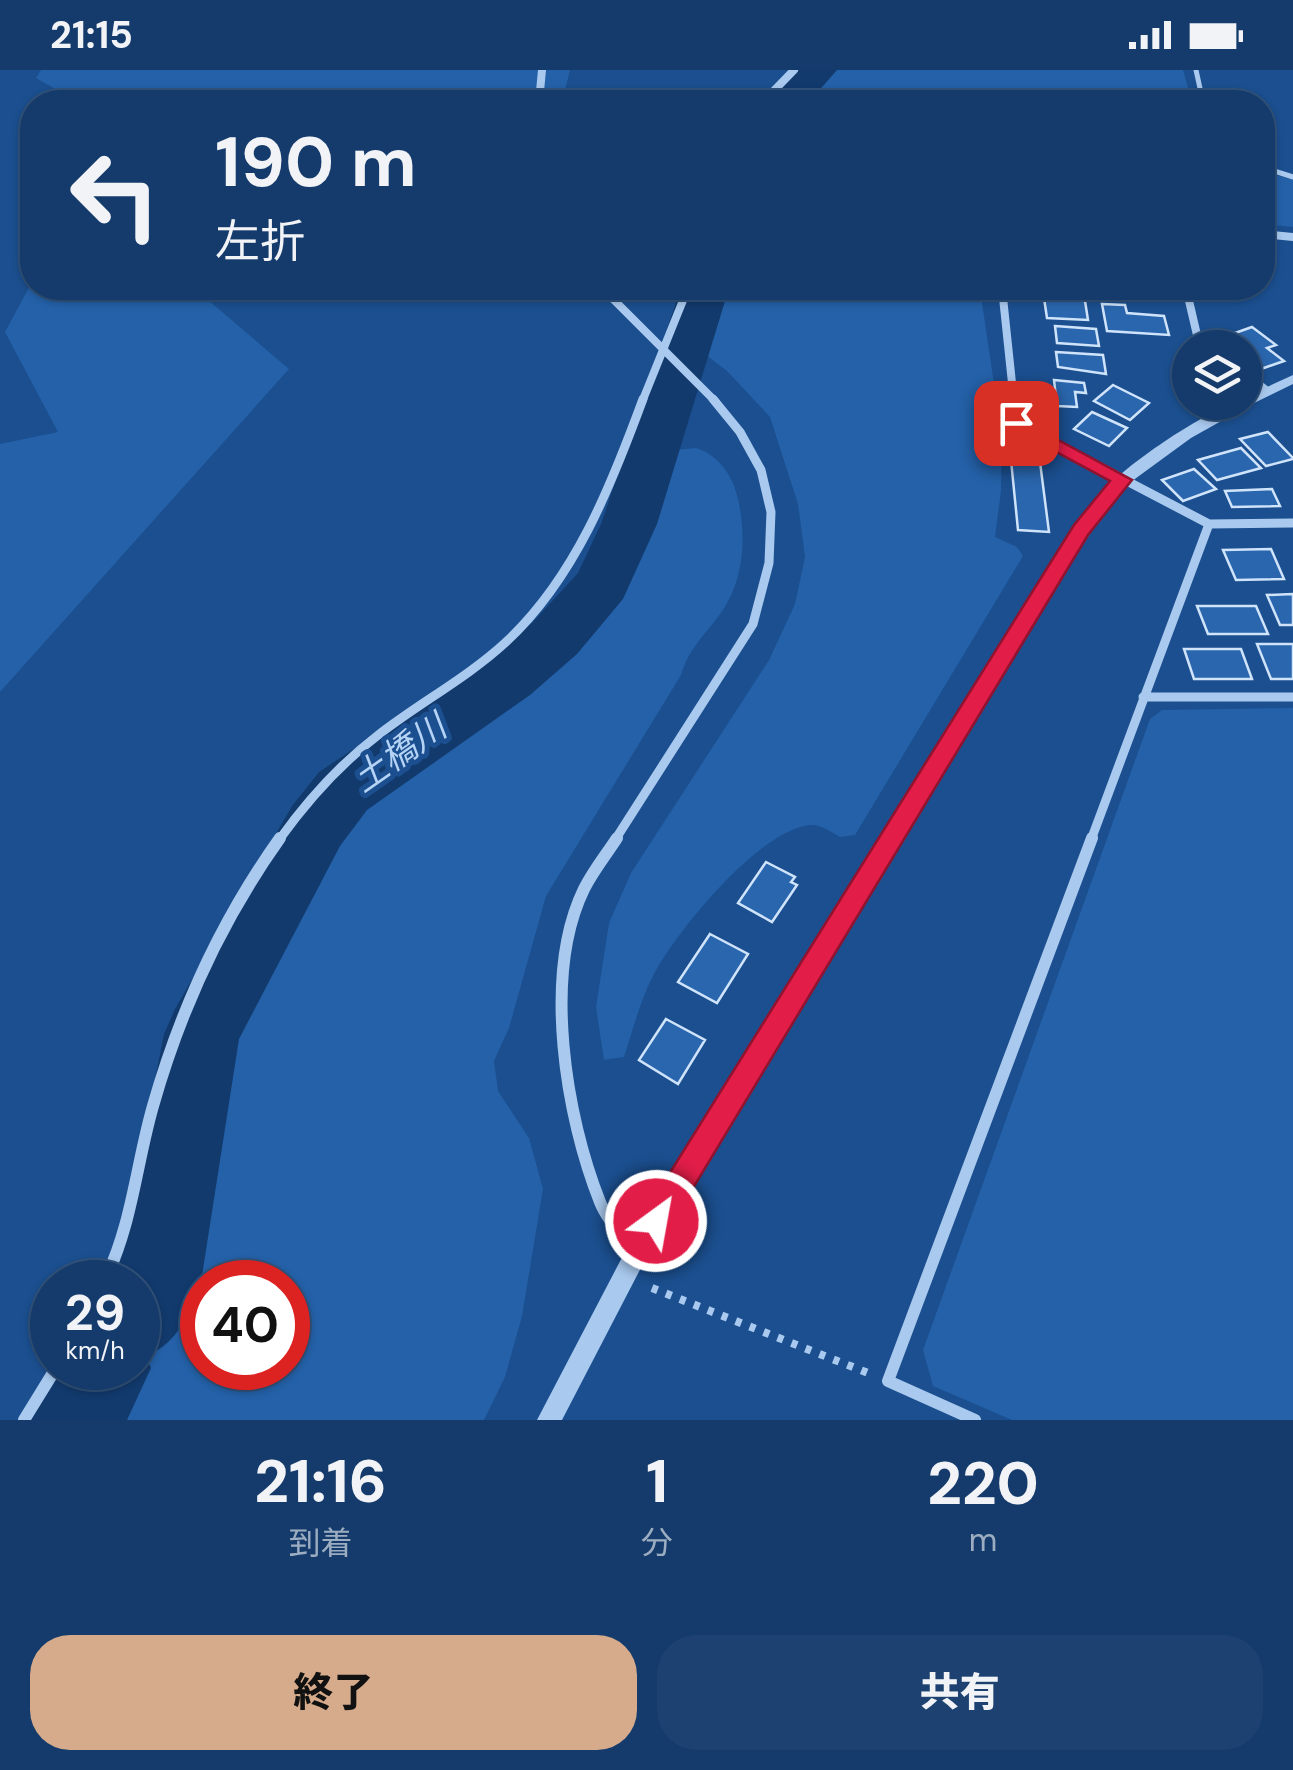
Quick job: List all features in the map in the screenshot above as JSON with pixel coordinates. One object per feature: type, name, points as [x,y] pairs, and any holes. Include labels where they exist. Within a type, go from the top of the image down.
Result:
[{"type":"street","points":[[775,90],[794,70]]},
{"type":"street","points":[[613,300],[729,415],[754,453],[768,490],[774,531],[769,580],[753,624],[583,890],[566,956],[560,1016],[572,1111],[601,1206],[636,1254]]},
{"type":"street","points":[[113,1260],[133,1208],[150,1113],[175,1032],[224,930],[264,862],[301,807],[334,772],[378,734],[464,677],[521,627],[556,585],[605,490],[682,300]]},
{"type":"street","points":[[1003,300],[1016,423],[1209,524],[1293,523]]},
{"type":"street","points":[[1189,300],[1196,330]]},
{"type":"street","points":[[1262,392],[1293,379]]},
{"type":"street","points":[[1262,387],[1266,390]]},
{"type":"street","points":[[548,1420],[636,1254],[1081,530],[1122,480],[1213,420]]},
{"type":"street","points":[[975,1420],[888,1381],[1209,524]]},
{"type":"street","points":[[1143,696],[1293,697]]},
{"type":"street","points":[[24,1420],[42,1390]]},
{"type":"path","points":[[652,1288],[888,1381]]},
{"type":"shaded area","points":[[41,70],[570,70],[565,90],[57,90],[36,78]]},
{"type":"shaded area","points":[[825,70],[1183,70],[1189,90],[809,90]]},
{"type":"shaded area","points":[[1275,175],[1293,180],[1293,227],[1275,225]]},
{"type":"shaded area","points":[[22,300],[208,300],[289,369],[0,692],[0,444],[58,432],[5,332]]},
{"type":"shaded area","points":[[712,300],[982,300],[1002,438],[995,537],[1017,547],[1023,556],[855,835],[840,837],[812,825],[791,830],[745,862],[700,910],[664,957],[644,995],[624,1057],[604,1060],[596,1007],[609,923],[631,873],[769,660],[795,604],[805,557],[798,504],[770,417],[727,371],[698,349]]},
{"type":"shaded area","points":[[696,448],[712,456],[733,482],[738,499],[742,545],[733,590],[692,651],[546,896],[509,1028],[494,1061],[498,1091],[529,1138],[543,1189],[522,1316],[505,1377],[484,1420],[90,1420],[108,1390],[160,1390],[160,1308],[171,1290],[213,1036],[322,831],[348,798],[508,687],[559,645],[612,585],[665,451]]},
{"type":"shaded area","points":[[1293,708],[1293,1420],[1012,1420],[933,1386],[923,1350],[1150,719],[1162,710]]},
{"type":"building","points":[[1044,300],[1085,301],[1088,320],[1047,318]]},
{"type":"building","points":[[1102,304],[1125,305],[1127,313],[1164,316],[1169,335],[1107,331]]},
{"type":"building","points":[[1055,326],[1096,329],[1099,346],[1057,343]]},
{"type":"building","points":[[1262,334],[1276,345],[1267,348],[1284,361],[1262,369]]},
{"type":"building","points":[[1056,352],[1103,355],[1106,374],[1058,367]]},
{"type":"building","points":[[1054,380],[1084,383],[1086,393],[1075,392],[1077,407],[1057,406]]},
{"type":"building","points":[[1113,385],[1149,403],[1130,420],[1094,401]]},
{"type":"building","points":[[1092,412],[1127,428],[1109,446],[1074,429]]},
{"type":"building","points":[[1268,432],[1293,459],[1266,466],[1240,439]]},
{"type":"building","points":[[1241,448],[1261,468],[1217,480],[1198,460]]},
{"type":"building","points":[[1011,460],[1040,462],[1049,532],[1018,530]]},
{"type":"building","points":[[1194,469],[1216,489],[1183,501],[1162,480]]},
{"type":"building","points":[[1272,489],[1280,506],[1232,507],[1225,491]]},
{"type":"building","points":[[1271,549],[1284,579],[1236,580],[1223,550]]},
{"type":"building","points":[[1293,594],[1293,625],[1280,625],[1267,595]]},
{"type":"building","points":[[1197,606],[1256,606],[1268,634],[1208,634]]},
{"type":"building","points":[[1257,644],[1293,644],[1293,679],[1271,679]]},
{"type":"building","points":[[1184,649],[1241,649],[1252,679],[1194,679]]},
{"type":"building","points":[[766,862],[795,877],[791,882],[797,885],[772,922],[738,903]]},
{"type":"building","points":[[710,934],[748,954],[717,1003],[678,982]]},
{"type":"building","points":[[666,1019],[705,1040],[678,1084],[639,1060]]},
{"type":"waterway","name":"土橋川","points":[[799,90],[817,70]]},
{"type":"waterway","name":"土橋川","points":[[160,1271],[202,1034],[316,826],[343,791],[508,678],[555,638],[602,584],[629,524],[701,300]]},
{"type":"waterway","name":"土橋川","points":[[76,1420],[94,1390]]},
{"type":"route","points":[[656,1221],[1081,530],[1122,480],[1016,423]]}]
